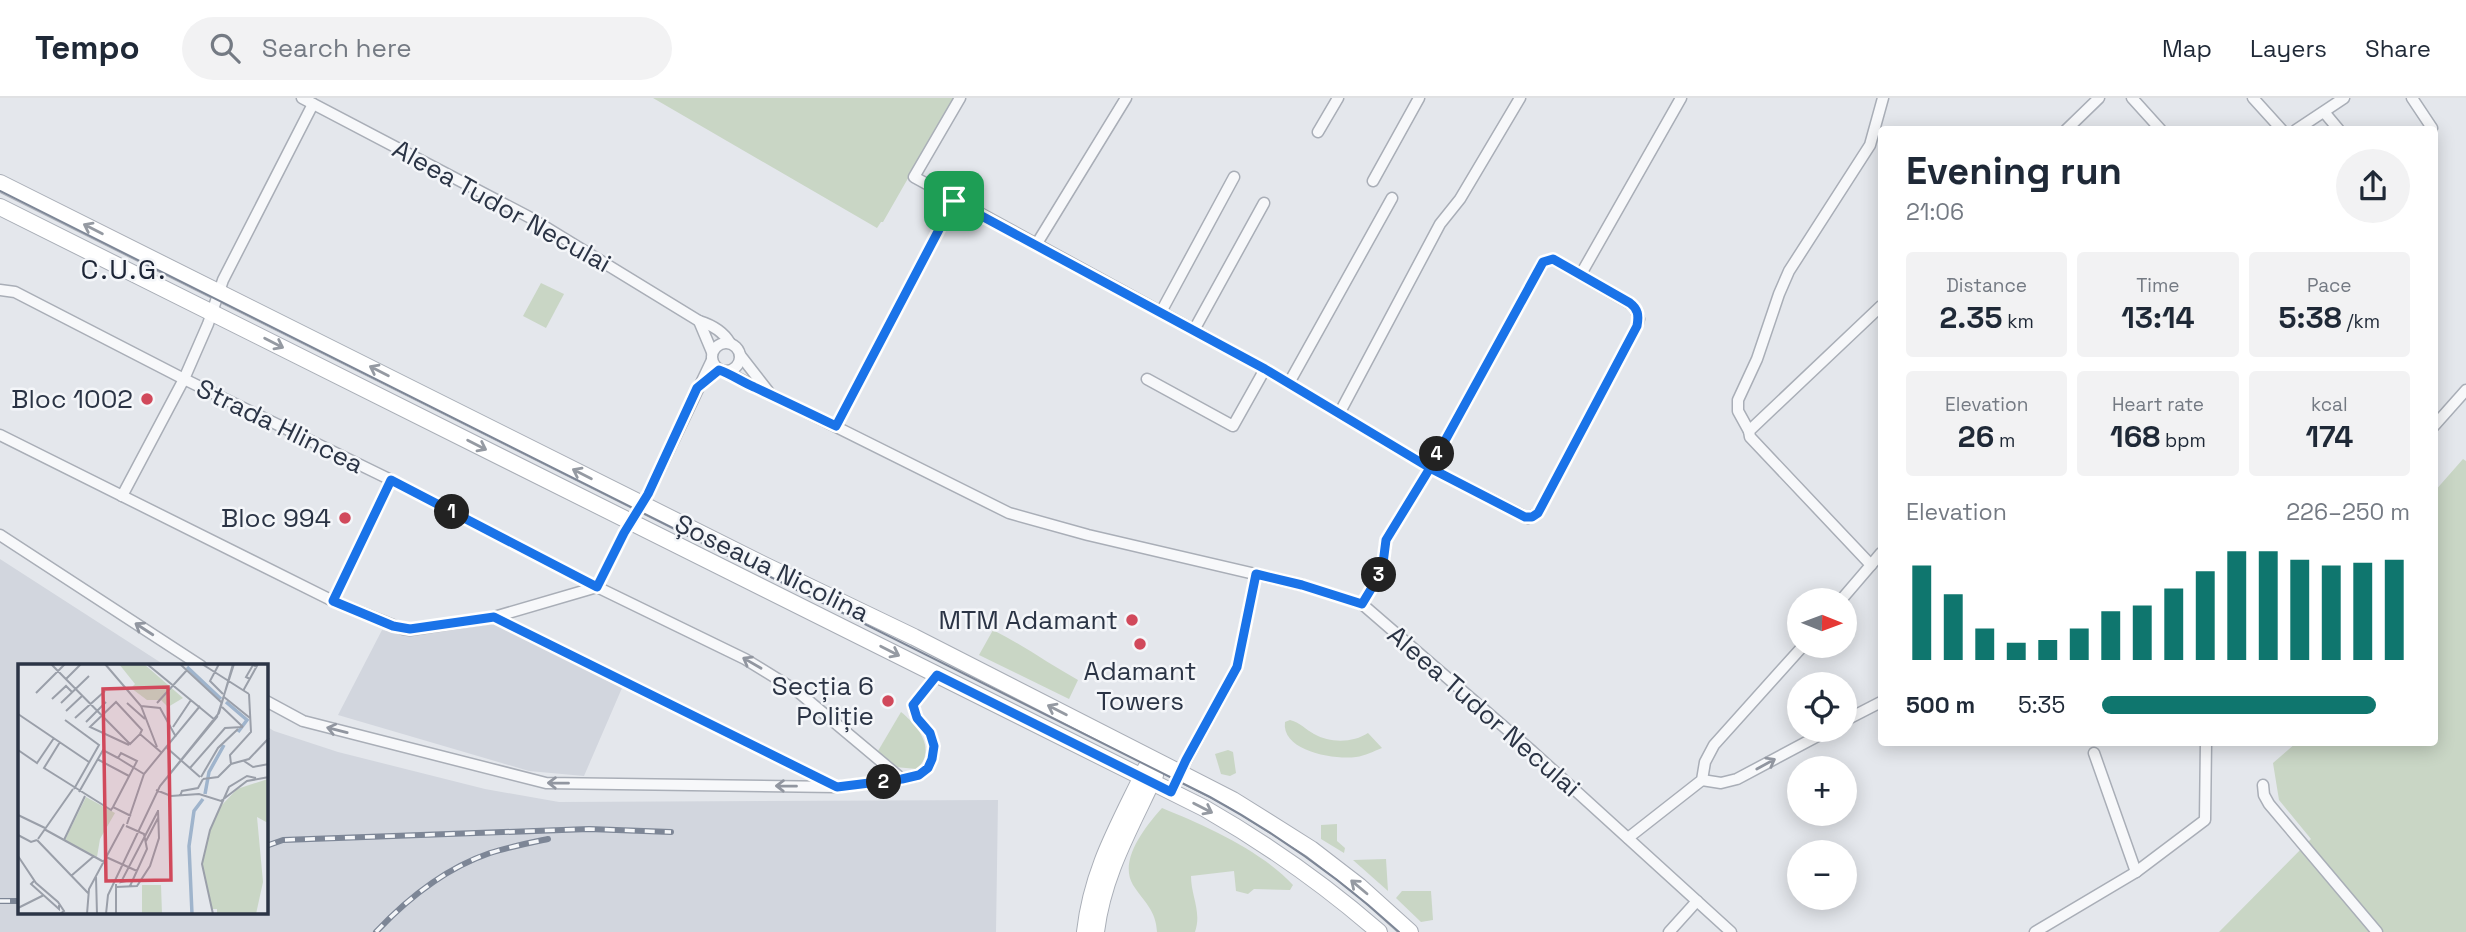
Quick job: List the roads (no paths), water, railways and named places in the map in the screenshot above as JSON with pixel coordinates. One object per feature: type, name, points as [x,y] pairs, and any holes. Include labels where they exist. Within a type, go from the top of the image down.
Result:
[{"type":"main road","name":"Șoseaua Nicolina","points":[[0,183],[1156,760],[1257,814],[1311,849],[1359,886],[1410,932]]},
{"type":"main road","name":"Șoseaua Nicolina","points":[[0,207],[1215,814],[1276,851],[1323,884],[1379,932]]},
{"type":"main road","points":[[1096,932],[1101,901],[1111,868],[1156,760]]},
{"type":"main road","points":[[1085,932],[1088,907],[1099,866],[1147,780]]},
{"type":"street","name":"Aleea Tudor Neculai","points":[[302,98],[530,217],[699,321],[710,324],[737,348],[770,393]]},
{"type":"street","points":[[960,98],[914,177],[1265,369],[1430,468],[1528,518],[1538,513],[1637,326],[1637,311],[1630,303],[1581,274],[1553,259],[1547,260],[1534,278],[1430,468],[1386,540],[1382,571],[1362,604]]},
{"type":"street","points":[[1036,245],[1126,98]]},
{"type":"street","points":[[1318,132],[1338,98]]},
{"type":"street","points":[[1373,181],[1419,98]]},
{"type":"street","points":[[1339,414],[1440,224],[1460,199],[1520,98]]},
{"type":"street","points":[[1581,274],[1681,98]]},
{"type":"street","points":[[1871,565],[1750,437],[1738,411],[1738,400],[1757,359],[1789,271],[1870,145],[1883,98]]},
{"type":"street","points":[[2070,126],[2099,98]]},
{"type":"street","points":[[2132,98],[2157,126]]},
{"type":"street","points":[[2253,98],[2278,126]]},
{"type":"street","points":[[2302,126],[2344,98]]},
{"type":"street","points":[[2412,98],[2431,126]]},
{"type":"street","points":[[122,496],[184,379],[223,281],[313,104]]},
{"type":"street","points":[[2324,112],[2336,126]]},
{"type":"street","points":[[1161,312],[1234,177]]},
{"type":"street","points":[[1289,383],[1392,198]]},
{"type":"street","points":[[836,426],[954,201]]},
{"type":"street","points":[[1194,330],[1264,203]]},
{"type":"street","name":"Strada Hlincea","points":[[0,290],[15,292],[766,671],[797,691],[902,779]]},
{"type":"street","points":[[1749,431],[1878,309]]},
{"type":"street","name":"Aleea Tudor Neculai","points":[[699,321],[712,356],[723,371],[1009,513],[1088,535],[1302,585],[1362,604],[1731,932]]},
{"type":"street","points":[[0,435],[333,601],[393,626],[410,629],[494,617],[597,587],[643,504],[718,345],[730,344]]},
{"type":"street","points":[[699,384],[737,367],[740,355]]},
{"type":"street","points":[[1147,379],[1233,426],[1265,369]]},
{"type":"street","points":[[2438,422],[2466,390]]},
{"type":"street","points":[[333,601],[391,480]]},
{"type":"street","points":[[0,536],[198,664]]},
{"type":"street","points":[[1851,588],[1878,557]]},
{"type":"street","points":[[1171,792],[1237,667],[1256,574]]},
{"type":"street","points":[[494,617],[837,787]]},
{"type":"street","points":[[1628,838],[1702,780],[1705,762],[1714,745],[1792,658]]},
{"type":"street","points":[[268,702],[303,721],[546,783],[837,787],[902,779],[919,775],[928,768],[934,746],[930,733],[917,718],[913,705],[937,675]]},
{"type":"street","points":[[1857,714],[1878,704]]},
{"type":"street","points":[[1702,780],[1721,783],[1737,779],[1806,742]]},
{"type":"street","points":[[2035,932],[2136,873],[2205,820],[2206,746]]},
{"type":"street","points":[[2094,753],[2136,873]]},
{"type":"street","points":[[2263,785],[2269,804],[2377,932]]},
{"type":"street","points":[[1669,932],[1697,901]]},
{"type":"tram line","points":[[0,191],[1210,797],[1309,859],[1399,932]]},
{"type":"railway","points":[[268,845],[283,840],[589,829],[671,832]]},
{"type":"railway","points":[[376,932],[414,896],[458,867],[490,853],[548,839]]},
{"type":"railway","points":[[0,901],[18,901]]},
{"type":"place","name":"Bloc 1002","points":[[147,399]]},
{"type":"place","name":"Bloc 994","points":[[345,518]]},
{"type":"place","name":"MTM Adamant","points":[[1132,620]]},
{"type":"place","name":"Adamant Towers","points":[[1140,644]]},
{"type":"place","name":"Secția 6 Poliție","points":[[888,701]]},
{"type":"district","name":"C.U.G.","points":[[124,269]]}]
